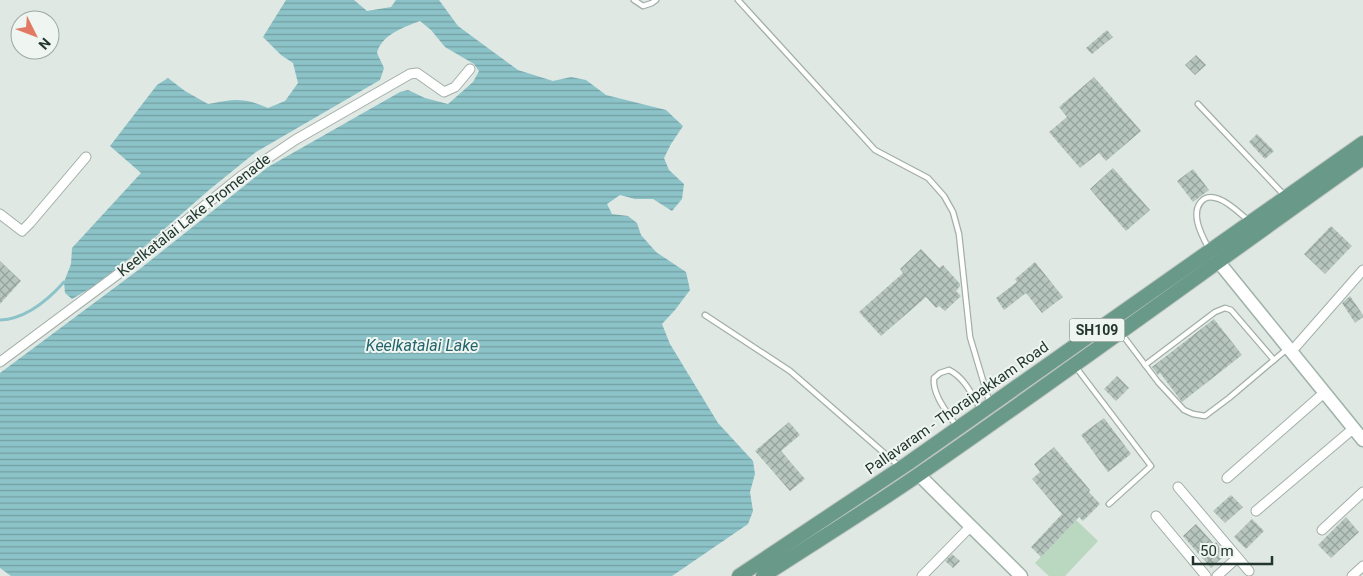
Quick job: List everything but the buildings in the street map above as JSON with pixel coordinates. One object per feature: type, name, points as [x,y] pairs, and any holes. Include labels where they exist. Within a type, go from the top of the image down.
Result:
[{"type":"main road","name":"Pallavaram - Thoraipakkam Road","points":[[763,576],[919,475],[1121,332],[1214,256],[1250,222],[1363,143]]},
{"type":"main road","name":"Pallavaram - Thoraipakkam Road","points":[[739,576],[901,468],[986,408],[1363,158]]},
{"type":"street","name":"Keelkatalai Lake Promenade","points":[[0,362],[141,257],[240,177],[295,140],[410,74],[417,74],[444,92],[454,87],[470,70]]},
{"type":"street","points":[[0,214],[22,231],[30,224],[86,156]]},
{"type":"street","points":[[1214,256],[1363,440]]},
{"type":"street","points":[[1289,350],[1363,270]]},
{"type":"street","points":[[1227,478],[1325,392]]},
{"type":"street","points":[[1256,511],[1354,428]]},
{"type":"street","points":[[919,475],[1021,576]]},
{"type":"street","points":[[1178,486],[1249,571]]},
{"type":"street","points":[[1322,530],[1363,492]]},
{"type":"street","points":[[1156,516],[1206,576]]},
{"type":"street","points":[[922,576],[971,526]]},
{"type":"street","points":[[1217,576],[1237,558]]},
{"type":"street","points":[[1352,576],[1363,566]]},
{"type":"lane","points":[[634,0],[642,6],[656,0]]},
{"type":"lane","points":[[738,0],[875,150],[928,178],[944,196],[953,212],[957,226],[970,337],[986,408]]},
{"type":"lane","points":[[1198,104],[1286,197]]},
{"type":"lane","points":[[1214,256],[1201,235],[1197,220],[1196,211],[1202,200],[1208,197],[1220,199],[1229,204],[1250,222]]},
{"type":"lane","points":[[1145,364],[1215,312],[1225,308],[1231,310],[1274,360]]},
{"type":"lane","points":[[705,315],[790,371],[901,468]]},
{"type":"lane","points":[[1121,332],[1158,382],[1184,410],[1206,416],[1274,360],[1289,350]]},
{"type":"lane","points":[[1074,365],[1150,466],[1110,504]]},
{"type":"lane","points":[[958,428],[937,395],[933,385],[934,378],[940,373],[949,370],[958,374],[986,408]]},
{"type":"green space","points":[[1076,520],[1098,541],[1065,576],[1049,576],[1035,563]]},
{"type":"water","name":"Keelkatalai Lake","points":[[286,0],[354,0],[367,11],[391,7],[396,0],[439,0],[458,26],[518,70],[553,81],[571,77],[586,80],[606,95],[666,110],[683,126],[664,158],[669,170],[684,184],[682,199],[672,211],[653,199],[635,199],[620,195],[607,204],[612,214],[628,216],[637,223],[641,235],[656,252],[686,272],[690,290],[662,324],[670,344],[718,423],[753,461],[755,474],[750,492],[753,511],[748,524],[672,576],[11,576],[0,568],[0,373],[141,268],[268,167],[400,92],[408,90],[425,98],[448,104],[473,82],[479,71],[474,64],[445,47],[431,30],[420,21],[394,33],[383,41],[377,53],[384,68],[380,80],[256,152],[145,246],[96,285],[72,299],[65,293],[64,282],[71,264],[72,248],[141,173],[110,146],[157,85],[168,78],[185,91],[208,104],[238,100],[252,102],[268,108],[285,101],[298,83],[293,63],[281,55],[263,37]]},
{"type":"waterway","points":[[0,320],[19,316],[36,307],[44,302],[64,282]]}]
